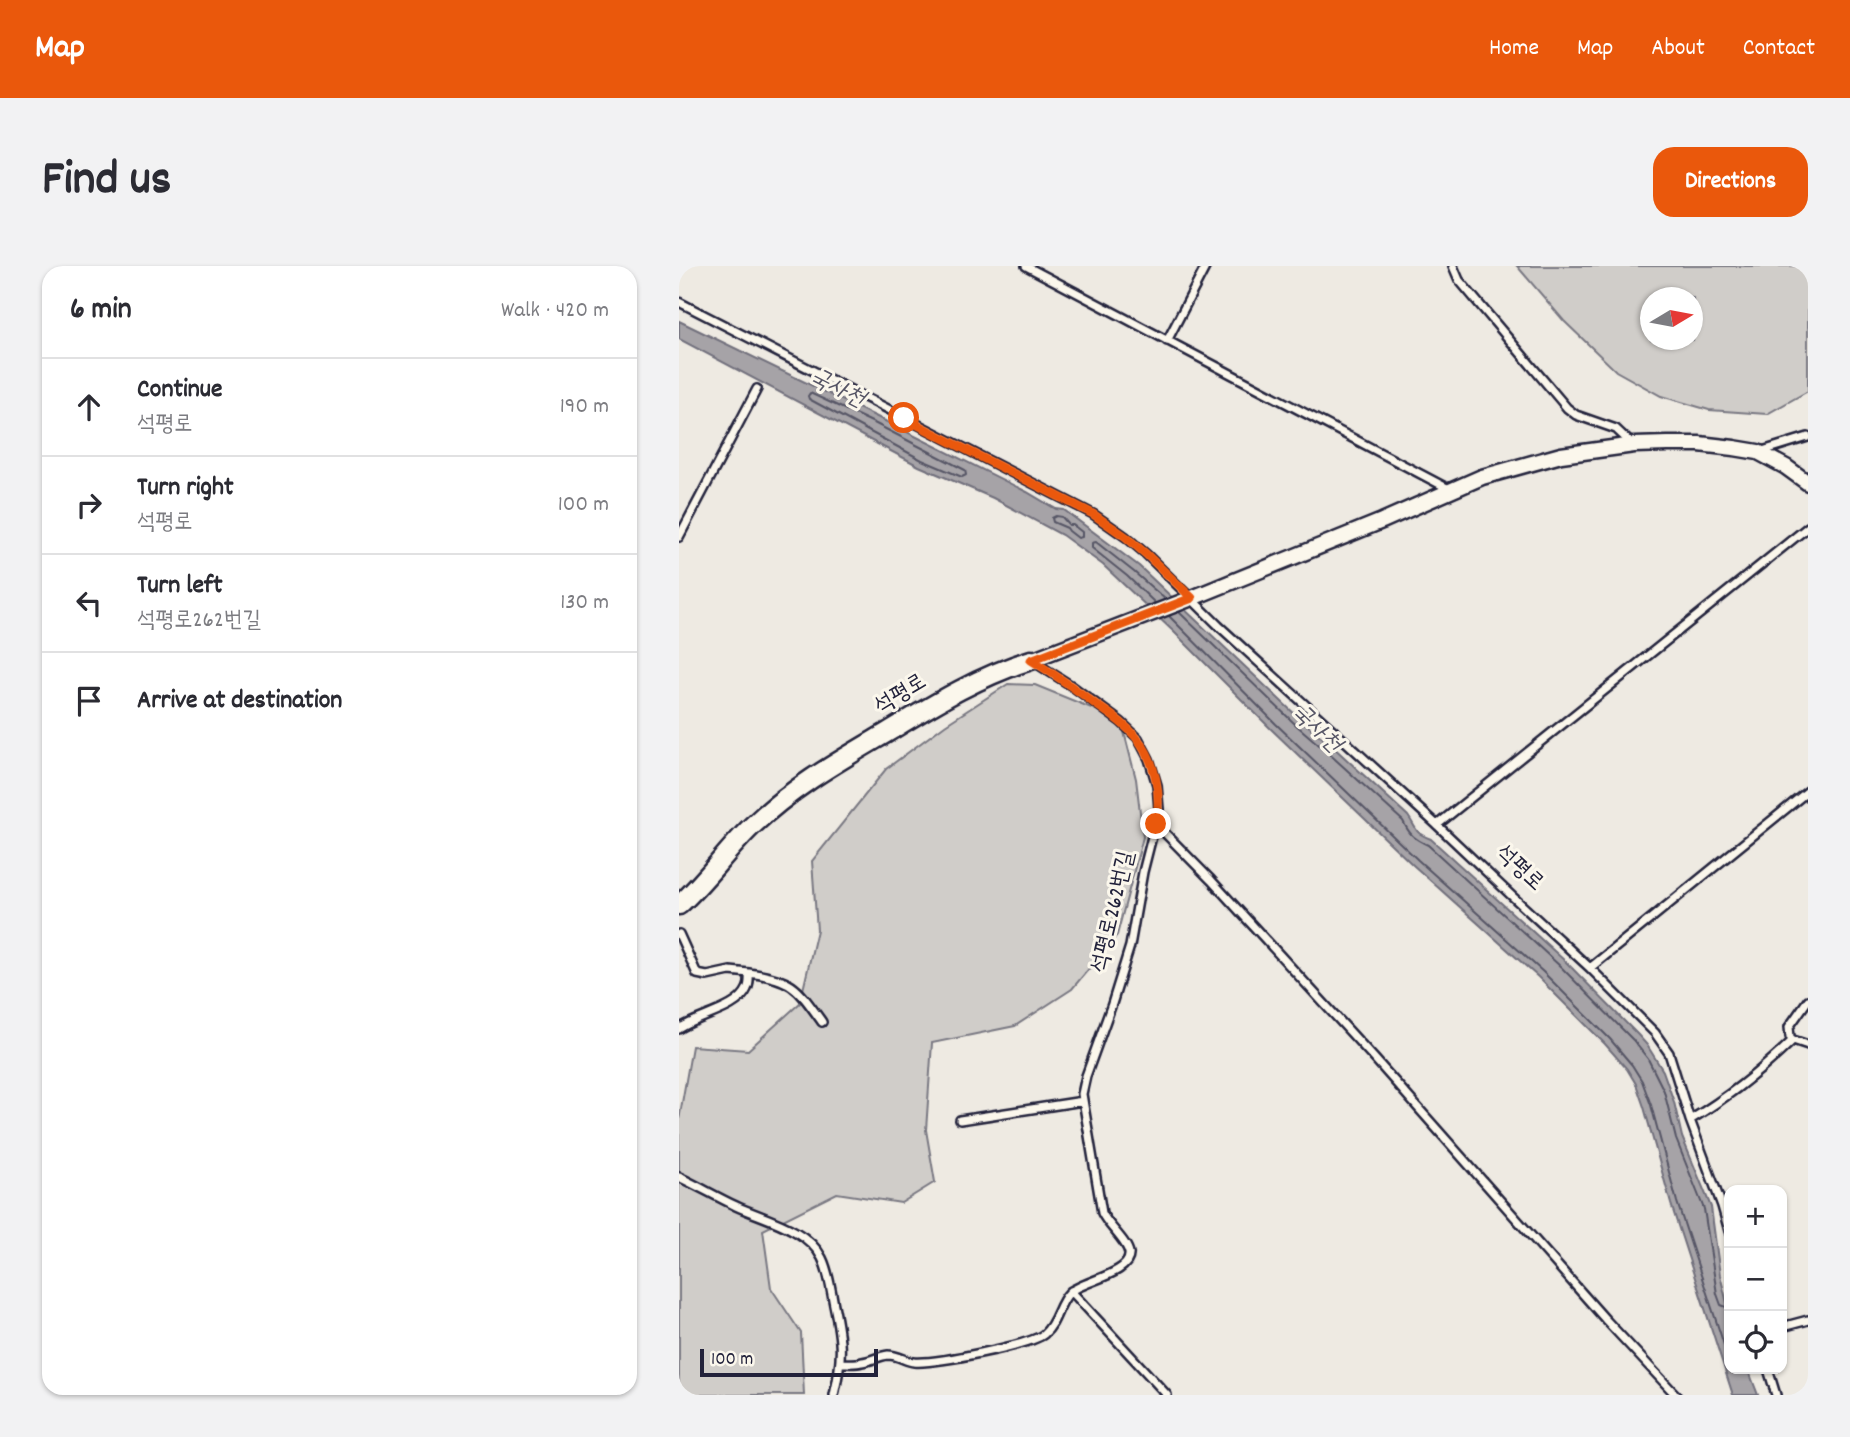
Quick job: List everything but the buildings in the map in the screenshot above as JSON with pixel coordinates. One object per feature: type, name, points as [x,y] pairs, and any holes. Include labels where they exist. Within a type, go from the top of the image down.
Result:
[{"type":"street","name":"석평로","points":[[679,905],[752,827],[784,798],[818,773],[940,700],[985,677],[1154,613],[1482,477],[1561,455],[1634,445],[1699,444],[1758,452],[1808,483]]},
{"type":"lane","points":[[1026,266],[1451,490]]},
{"type":"lane","points":[[1167,341],[1206,266]]},
{"type":"lane","points":[[1453,266],[1459,280],[1525,356],[1557,398],[1576,415],[1616,429],[1634,445]]},
{"type":"lane","name":"석평로","points":[[679,302],[1093,514],[1146,554],[1188,599],[1590,968],[1663,1043],[1724,1213]]},
{"type":"lane","points":[[679,537],[757,389]]},
{"type":"lane","points":[[1758,452],[1808,437]]},
{"type":"lane","points":[[1437,825],[1808,527]]},
{"type":"lane","name":"석평로262번길","points":[[1031,660],[1072,686],[1138,738],[1149,759],[1157,785],[1159,809],[1143,872],[1129,946],[1082,1094],[1102,1213],[1106,1223],[1129,1254],[1127,1262],[1121,1268],[1071,1291]]},
{"type":"lane","points":[[1590,968],[1808,791]]},
{"type":"lane","points":[[1156,824],[1374,1058],[1605,1319],[1676,1395]]},
{"type":"lane","points":[[679,934],[697,974],[707,976],[730,971],[773,976],[795,988],[822,1022]]},
{"type":"lane","points":[[679,1028],[742,997],[749,987],[749,972]]},
{"type":"lane","points":[[1808,1000],[1789,1027],[1793,1040],[1808,1045]]},
{"type":"lane","points":[[1690,1120],[1712,1107],[1793,1040]]},
{"type":"lane","points":[[960,1120],[1083,1101]]},
{"type":"lane","points":[[679,1177],[783,1225],[811,1245],[821,1258],[829,1282],[841,1341],[841,1363],[834,1395]]},
{"type":"lane","points":[[841,1363],[862,1362],[884,1355],[913,1362],[924,1361],[981,1353],[1032,1340],[1049,1329],[1071,1291],[1167,1395]]},
{"type":"lane","points":[[1787,1326],[1808,1320]]},
{"type":"lane","points":[[1770,1374],[1776,1395]]},
{"type":"shaded area","points":[[1517,266],[1808,266],[1808,391],[1767,414],[1709,410],[1661,396],[1616,371],[1564,321]]},
{"type":"shaded area","points":[[1008,684],[1035,685],[1121,720],[1136,779],[1143,837],[1117,935],[1072,989],[1015,1026],[932,1043],[926,1130],[935,1182],[901,1203],[837,1193],[763,1230],[771,1288],[801,1333],[804,1395],[679,1395],[679,1120],[692,1046],[748,1050],[800,1003],[817,930],[812,861],[886,769],[945,725]]},
{"type":"water","points":[[679,321],[879,418],[1056,509],[1064,510],[1139,566],[1300,719],[1408,816],[1418,832],[1431,839],[1566,962],[1647,1045],[1663,1071],[1682,1137],[1711,1207],[1724,1291],[1724,1367],[1671,1204],[1636,1084],[1605,1044],[1538,977],[1413,865],[1103,565],[1062,535],[993,498],[919,466],[679,339]]},
{"type":"water","points":[[1726,1374],[1750,1374],[1758,1395],[1733,1395]]},
{"type":"route","points":[[904,418],[1093,514],[1126,537],[1192,598],[1031,660],[1072,686],[1138,738],[1149,759],[1157,785],[1159,809],[1156,824]]},
{"type":"water label","name":"국사천","points":[[837,389]]},
{"type":"water label","name":"국사천","points":[[1316,729]]}]
